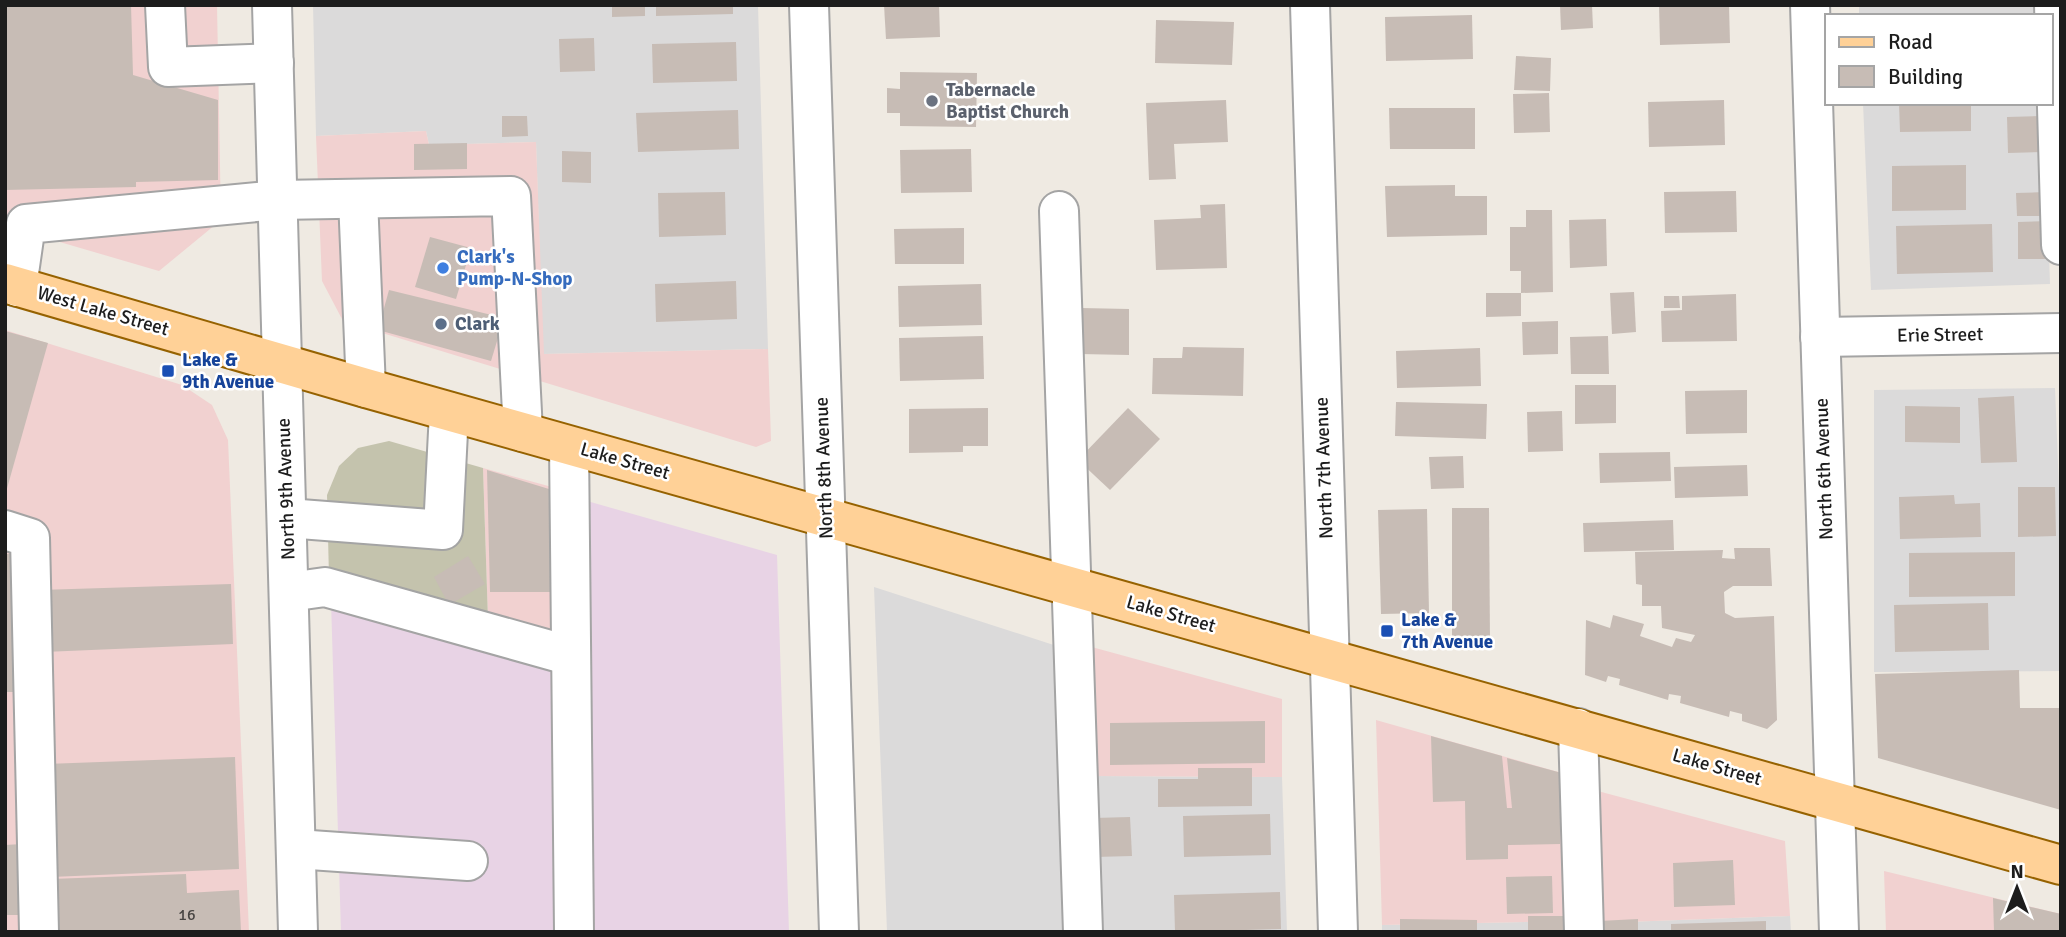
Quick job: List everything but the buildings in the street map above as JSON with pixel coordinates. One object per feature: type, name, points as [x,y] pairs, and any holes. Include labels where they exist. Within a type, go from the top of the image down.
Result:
[{"type":"main road","name":"West Lake Street","points":[[11,285],[282,362]]},
{"type":"main road","name":"Lake Street","points":[[282,362],[569,446],[2061,865]]},
{"type":"street","points":[[165,5],[168,67],[274,63]]},
{"type":"street","name":"North 9th Avenue","points":[[272,5],[298,932]]},
{"type":"street","name":"North 8th Avenue","points":[[809,5],[839,932]]},
{"type":"street","name":"North 7th Avenue","points":[[1310,5],[1338,932]]},
{"type":"street","name":"North 6th Avenue","points":[[1811,5],[1839,932]]},
{"type":"street","points":[[2054,5],[2061,245]]},
{"type":"street","points":[[11,285],[26,224],[278,201],[511,196],[523,432]]},
{"type":"street","points":[[358,199],[366,388]]},
{"type":"street","points":[[1059,212],[1074,587],[1083,932]]},
{"type":"street","name":"Erie Street","points":[[1820,337],[2061,333]]},
{"type":"street","points":[[287,518],[443,530],[449,412]]},
{"type":"street","points":[[569,446],[574,932]]},
{"type":"street","points":[[5,530],[30,538],[39,932]]},
{"type":"street","points":[[289,592],[324,587],[571,656]]},
{"type":"street","points":[[1578,728],[1584,932]]},
{"type":"street","points":[[296,849],[468,861]]},
{"type":"shaded area","points":[[5,5],[217,5],[221,220],[159,271],[5,226]]},
{"type":"shaded area","points":[[313,5],[758,5],[768,349],[543,354],[536,142],[429,145],[426,131],[316,136]]},
{"type":"shaded area","points":[[1859,5],[2040,5],[2041,14],[1859,14]]},
{"type":"shaded area","points":[[1863,105],[2044,105],[2050,284],[1871,290]]},
{"type":"shaded area","points":[[426,131],[429,145],[536,142],[544,354],[768,349],[771,441],[756,447],[343,321],[322,281],[316,136]]},
{"type":"shaded area","points":[[5,330],[182,385],[212,405],[228,440],[249,932],[5,932]]},
{"type":"shaded area","points":[[2055,388],[2061,540],[2061,671],[1874,672],[1874,390]]},
{"type":"shaded area","points":[[389,441],[483,468],[488,620],[329,577],[327,495],[339,466],[358,448]]},
{"type":"shaded area","points":[[483,468],[552,487],[555,640],[488,620]]},
{"type":"shaded area","points":[[580,499],[777,555],[789,932],[587,932]]},
{"type":"shaded area","points":[[874,587],[1066,649],[1073,932],[887,932]]},
{"type":"shaded area","points":[[331,601],[551,668],[558,932],[341,932]]},
{"type":"shaded area","points":[[1088,646],[1282,699],[1282,777],[1091,776]]},
{"type":"shaded area","points":[[1376,720],[1569,775],[1573,921],[1382,925]]},
{"type":"shaded area","points":[[1091,776],[1282,777],[1287,932],[1096,932]]},
{"type":"shaded area","points":[[1594,790],[1785,841],[1790,916],[1599,923]]},
{"type":"shaded area","points":[[1884,871],[2061,914],[2061,932],[1886,932]]},
{"type":"shaded area","points":[[1790,916],[1791,932],[1599,932],[1599,923]]},
{"type":"shaded area","points":[[1573,921],[1573,932],[1382,932],[1382,925]]},
{"type":"place","name":"Tabernacle Baptist Church","points":[[932,101]]},
{"type":"place","name":"Clark's Pump-N-Shop","points":[[443,268]]},
{"type":"place","name":"Clark","points":[[441,324]]},
{"type":"place","name":"Lake & 9th Avenue","points":[[168,371]]},
{"type":"place","name":"Lake & 7th Avenue","points":[[1387,631]]}]
